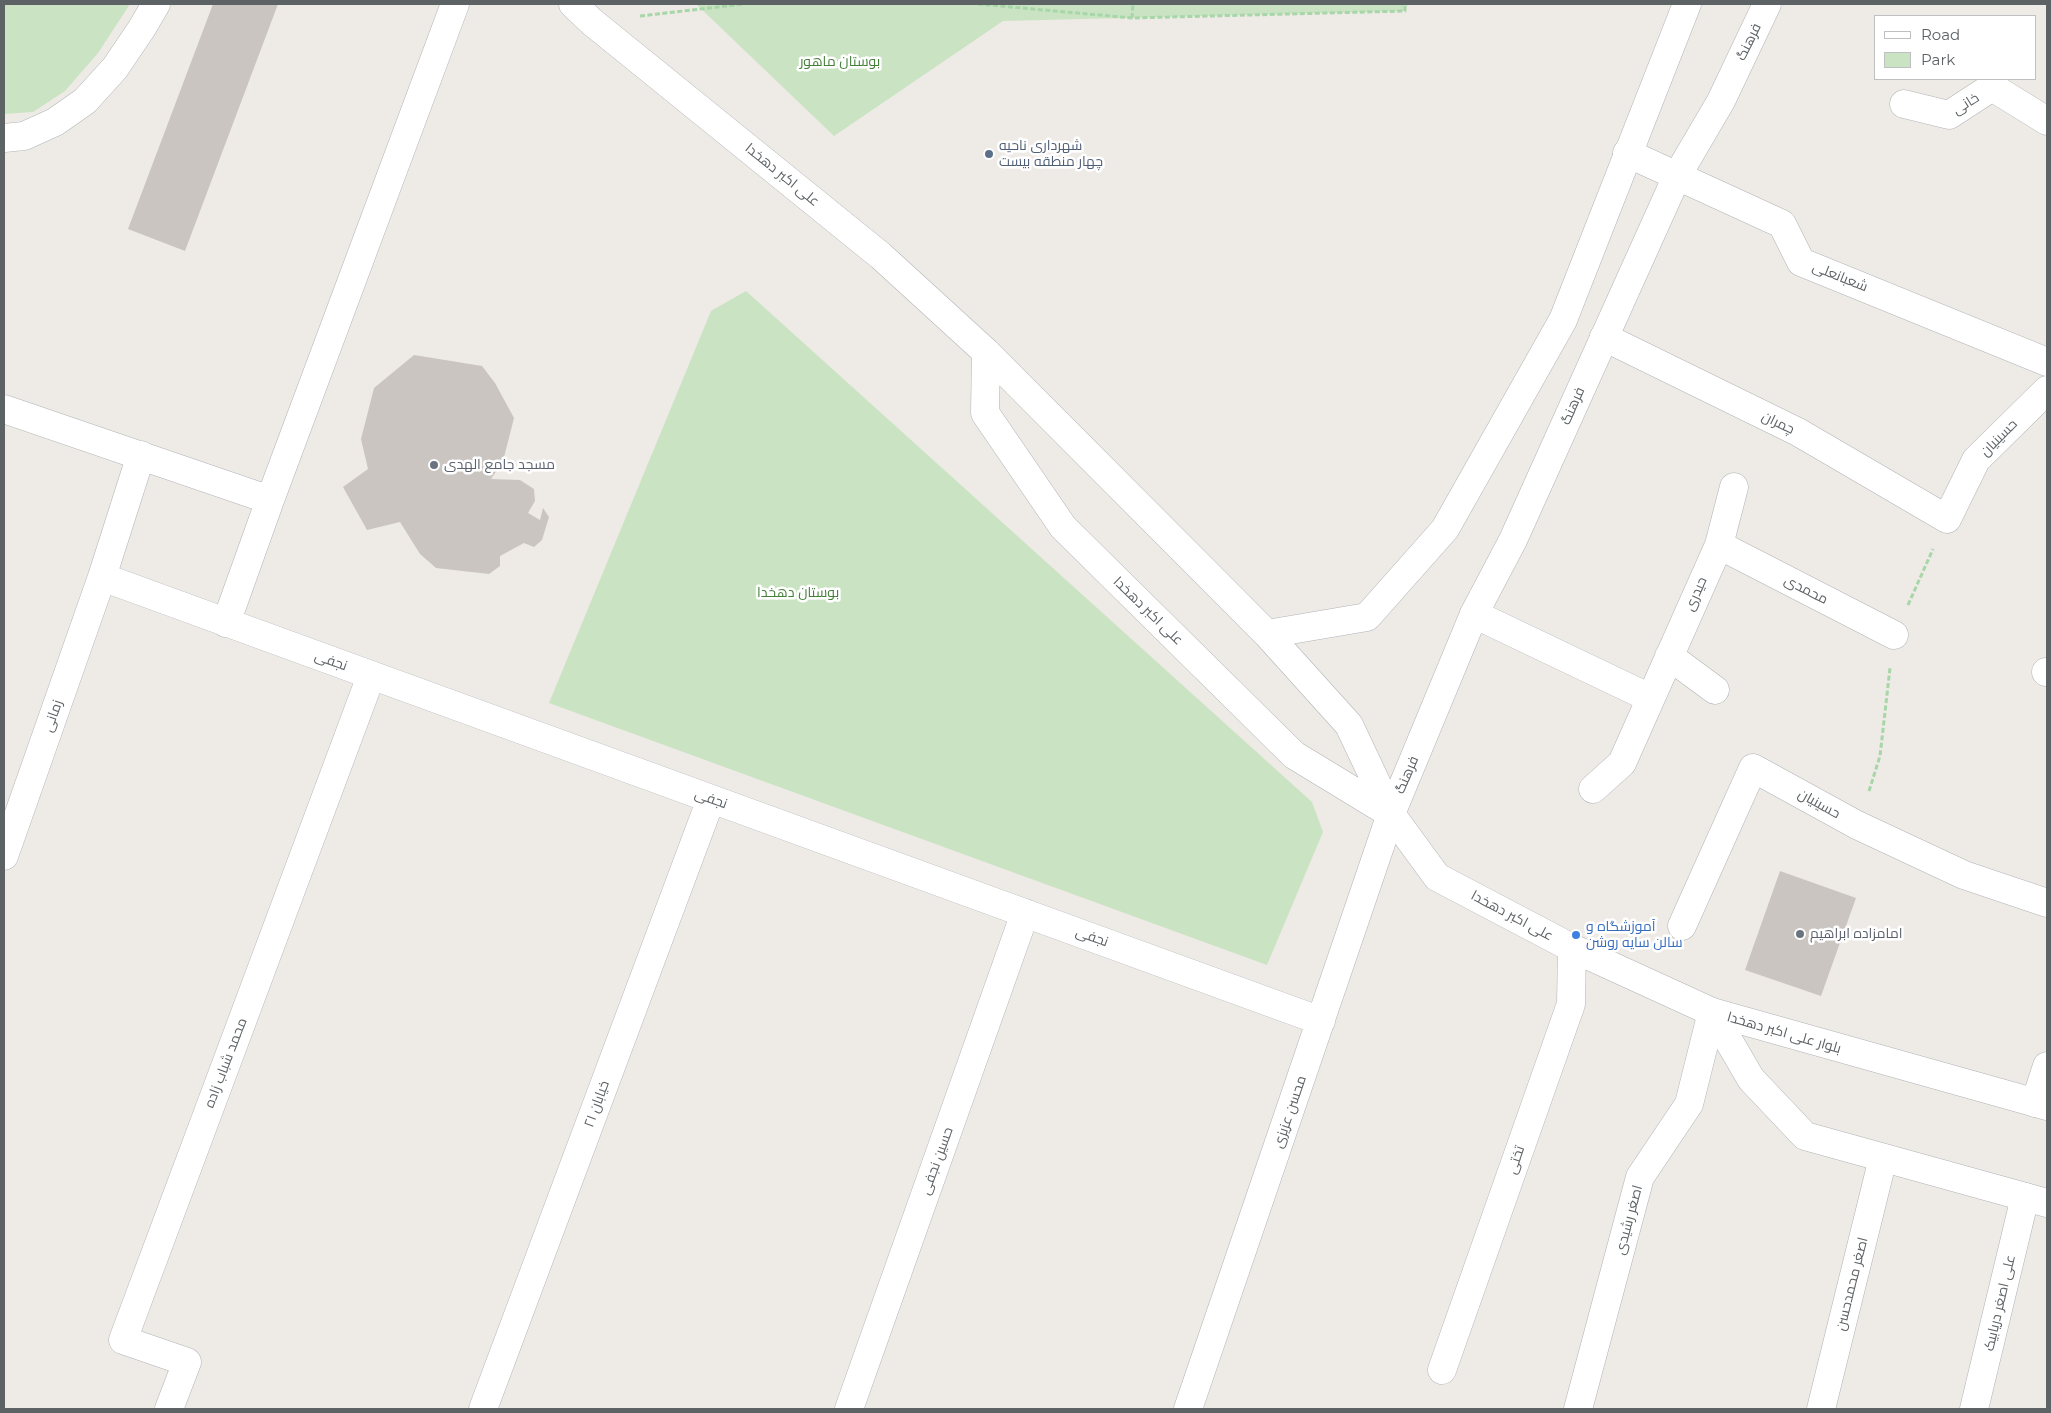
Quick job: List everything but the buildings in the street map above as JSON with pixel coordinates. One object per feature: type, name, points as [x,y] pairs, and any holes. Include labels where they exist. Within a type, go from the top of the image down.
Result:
[{"type":"street","points":[[4,138],[24,136],[55,122],[84,101],[115,68],[156,4]]},
{"type":"street","points":[[226,623],[455,4]]},
{"type":"street","points":[[1267,634],[1367,616],[1445,529],[1563,320],[1687,4]]},
{"type":"street","name":"فرهنگ","points":[[1391,814],[1474,614],[1513,540],[1677,176],[1721,101],[1768,4]]},
{"type":"street","name":"علی اکبر دهخدا","points":[[583,13],[881,256],[986,352],[1267,634],[1350,725],[1391,814],[1437,877],[1572,948],[1712,1012]]},
{"type":"street","name":"خانی","points":[[1904,104],[1949,115],[1993,83],[2047,121]]},
{"type":"street","name":"شعبانعلی","points":[[1628,153],[1782,224],[1801,262],[2047,362]]},
{"type":"street","name":"چمران","points":[[1604,337],[1798,432],[1947,519]]},
{"type":"street","name":"علی اکبر دهخدا","points":[[986,352],[985,413],[1063,527],[1294,755],[1391,814]]},
{"type":"street","name":"حسینیان","points":[[1947,519],[1976,460],[2045,394]]},
{"type":"street","points":[[4,409],[270,500]]},
{"type":"street","name":"زمانی","points":[[4,856],[102,578],[141,455]]},
{"type":"street","name":"حیدری","points":[[1593,789],[1622,763],[1718,545],[1734,487]]},
{"type":"street","name":"محمدی","points":[[1718,545],[1894,635]]},
{"type":"street","name":"نجفی","points":[[102,578],[1321,1021]]},
{"type":"street","points":[[1474,614],[1650,698]]},
{"type":"street","points":[[1669,656],[1715,690]]},
{"type":"street","name":"محمد شباب زاده","points":[[169,1409],[187,1362],[123,1340],[371,676]]},
{"type":"street","name":"حسینیان","points":[[1682,926],[1753,768],[1857,825],[1964,875],[2047,903]]},
{"type":"street","name":"خیابان ۲۱","points":[[483,1409],[711,798]]},
{"type":"street","name":"محسن عزیزی","points":[[1188,1409],[1391,814]]},
{"type":"street","name":"حسین نجفی","points":[[849,1409],[1025,913]]},
{"type":"street","name":"تختی","points":[[1442,1370],[1571,1004],[1572,948]]},
{"type":"street","name":"بلوار علی اکبر دهخدا","points":[[1712,1012],[2041,1105]]},
{"type":"street","name":"بلوار علی اکبر دهخدا","points":[[1712,1012],[1751,1079],[1805,1136],[2036,1200]]},
{"type":"street","name":"اصغر رشیدی","points":[[1578,1409],[1640,1178],[1689,1104],[1712,1012]]},
{"type":"street","points":[[2041,1105],[2047,1066]]},
{"type":"street","name":"اصغر محمدحسن","points":[[1821,1409],[1884,1158]]},
{"type":"street","name":"علی اصغر دریابیک","points":[[1974,1409],[2036,1200]]},
{"type":"path","points":[[583,13],[744,4]]},
{"type":"path","points":[[978,4],[1132,18],[1405,11],[1406,4]]},
{"type":"path","points":[[1132,18],[1133,4]]},
{"type":"green space","points":[[4,4],[130,4],[98,53],[65,91],[33,112],[4,114]]},
{"type":"green space","name":"بوستان ماهور","points":[[696,4],[1408,4],[1405,11],[1003,21],[834,136]]},
{"type":"green space","name":"بوستان دهخدا","points":[[746,291],[1312,802],[1323,832],[1267,965],[549,703],[711,311]]},
{"type":"place","name":"شهرداری ناحیه چهار منطقه بیست","points":[[989,154]]},
{"type":"place","name":"مسجد جامع الهدی","points":[[434,465]]},
{"type":"place","name":"امامزاده ابراهیم","points":[[1800,934]]},
{"type":"place","name":"آموزشگاه و سالن سایه روشن","points":[[1576,935]]}]
